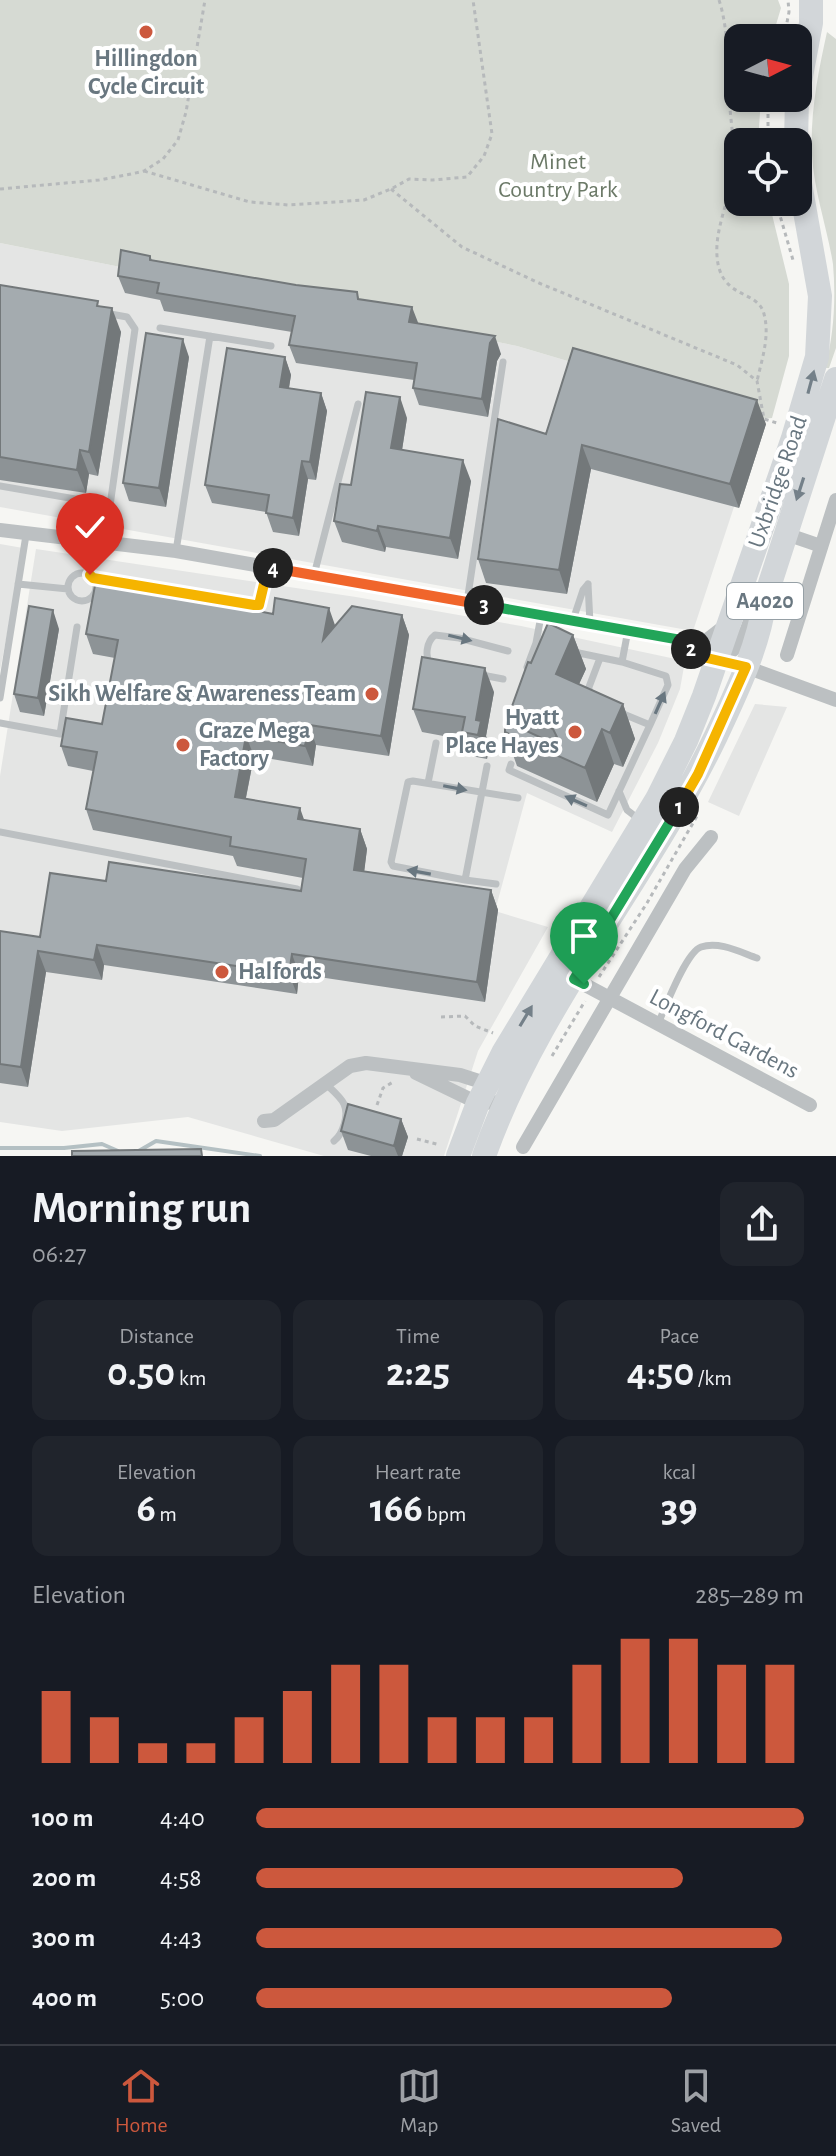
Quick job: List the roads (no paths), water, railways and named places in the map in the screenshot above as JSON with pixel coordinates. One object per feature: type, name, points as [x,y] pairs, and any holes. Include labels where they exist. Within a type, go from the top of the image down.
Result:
[{"type":"main road","points":[[811,0],[811,24]]},
{"type":"main road","name":"Uxbridge Road","points":[[484,1156],[490,1096],[503,1053],[643,822],[686,741],[732,615],[808,392],[819,342],[820,296],[806,216]]},
{"type":"main road","name":"Uxbridge Road","points":[[459,1153],[490,1096],[574,979],[698,774],[762,624],[765,599],[836,379]]},
{"type":"street","points":[[787,655],[836,500]]},
{"type":"street","points":[[0,530],[176,551],[681,640],[701,641],[713,637],[732,615]]},
{"type":"street","points":[[786,534],[821,546]]},
{"type":"street","points":[[715,661],[729,655],[740,645],[752,613],[765,599]]},
{"type":"street","points":[[681,640],[696,653],[715,661],[746,667],[836,700]]},
{"type":"street","points":[[523,1147],[685,869],[711,837]]},
{"type":"street","name":"Longford Gardens","points":[[574,979],[810,1105]]},
{"type":"street","points":[[264,1121],[274,1120],[350,1066],[366,1063],[490,1096]]},
{"type":"street","points":[[404,1074],[460,1075],[490,1096]]},
{"type":"lane","points":[[98,312],[127,317],[135,329],[105,544]]},
{"type":"lane","points":[[160,328],[271,346]]},
{"type":"lane","points":[[176,551],[210,336]]},
{"type":"lane","points":[[467,602],[503,362]]},
{"type":"lane","points":[[314,575],[358,404]]},
{"type":"lane","points":[[0,486],[110,505]]},
{"type":"lane","points":[[0,698],[26,535]]},
{"type":"lane","points":[[93,578],[95,592],[85,600],[72,597],[68,589],[70,580],[77,574],[86,573],[93,578],[259,605],[268,567]]},
{"type":"lane","points":[[18,584],[68,589]]},
{"type":"lane","points":[[573,620],[588,584],[590,623]]},
{"type":"lane","points":[[526,670],[536,643],[541,615]]},
{"type":"lane","points":[[0,723],[60,734],[77,627]]},
{"type":"lane","points":[[622,662],[628,630]]},
{"type":"lane","points":[[444,669],[431,667],[428,663],[427,649],[435,635],[508,651]]},
{"type":"lane","points":[[536,643],[550,647],[546,661]]},
{"type":"lane","points":[[511,764],[509,770],[608,815],[650,725],[668,680],[660,673],[563,649]]},
{"type":"lane","points":[[593,701],[587,694],[600,658]]},
{"type":"lane","points":[[475,674],[503,679]]},
{"type":"lane","points":[[618,711],[650,725]]},
{"type":"lane","points":[[428,783],[436,743]]},
{"type":"lane","points":[[465,880],[487,766]]},
{"type":"lane","points":[[496,884],[397,868],[391,862],[405,788],[408,782],[413,781],[518,798]]},
{"type":"lane","points":[[619,791],[627,810],[643,822]]},
{"type":"lane","points":[[0,832],[297,889]]},
{"type":"lane","points":[[658,1024],[696,949],[703,946],[723,947],[757,958]]},
{"type":"lane","points":[[325,1083],[344,1104],[345,1122],[339,1138],[334,1141]]},
{"type":"waterway","points":[[130,1156],[156,1141],[260,1156]]},
{"type":"waterway","points":[[0,1148],[64,1148],[102,1144],[118,1151]]},
{"type":"place","name":"Hillingdon Cycle Circuit","points":[[146,32]]},
{"type":"place","name":"Sikh Welfare & Awareness Team","points":[[372,694]]},
{"type":"place","name":"Hyatt Place Hayes","points":[[575,732]]},
{"type":"place","name":"Graze Mega Factory","points":[[183,745]]},
{"type":"place","name":"Halfords","points":[[222,972]]},
{"type":"park label","name":"Minet Country Park","points":[[558,176]]}]
